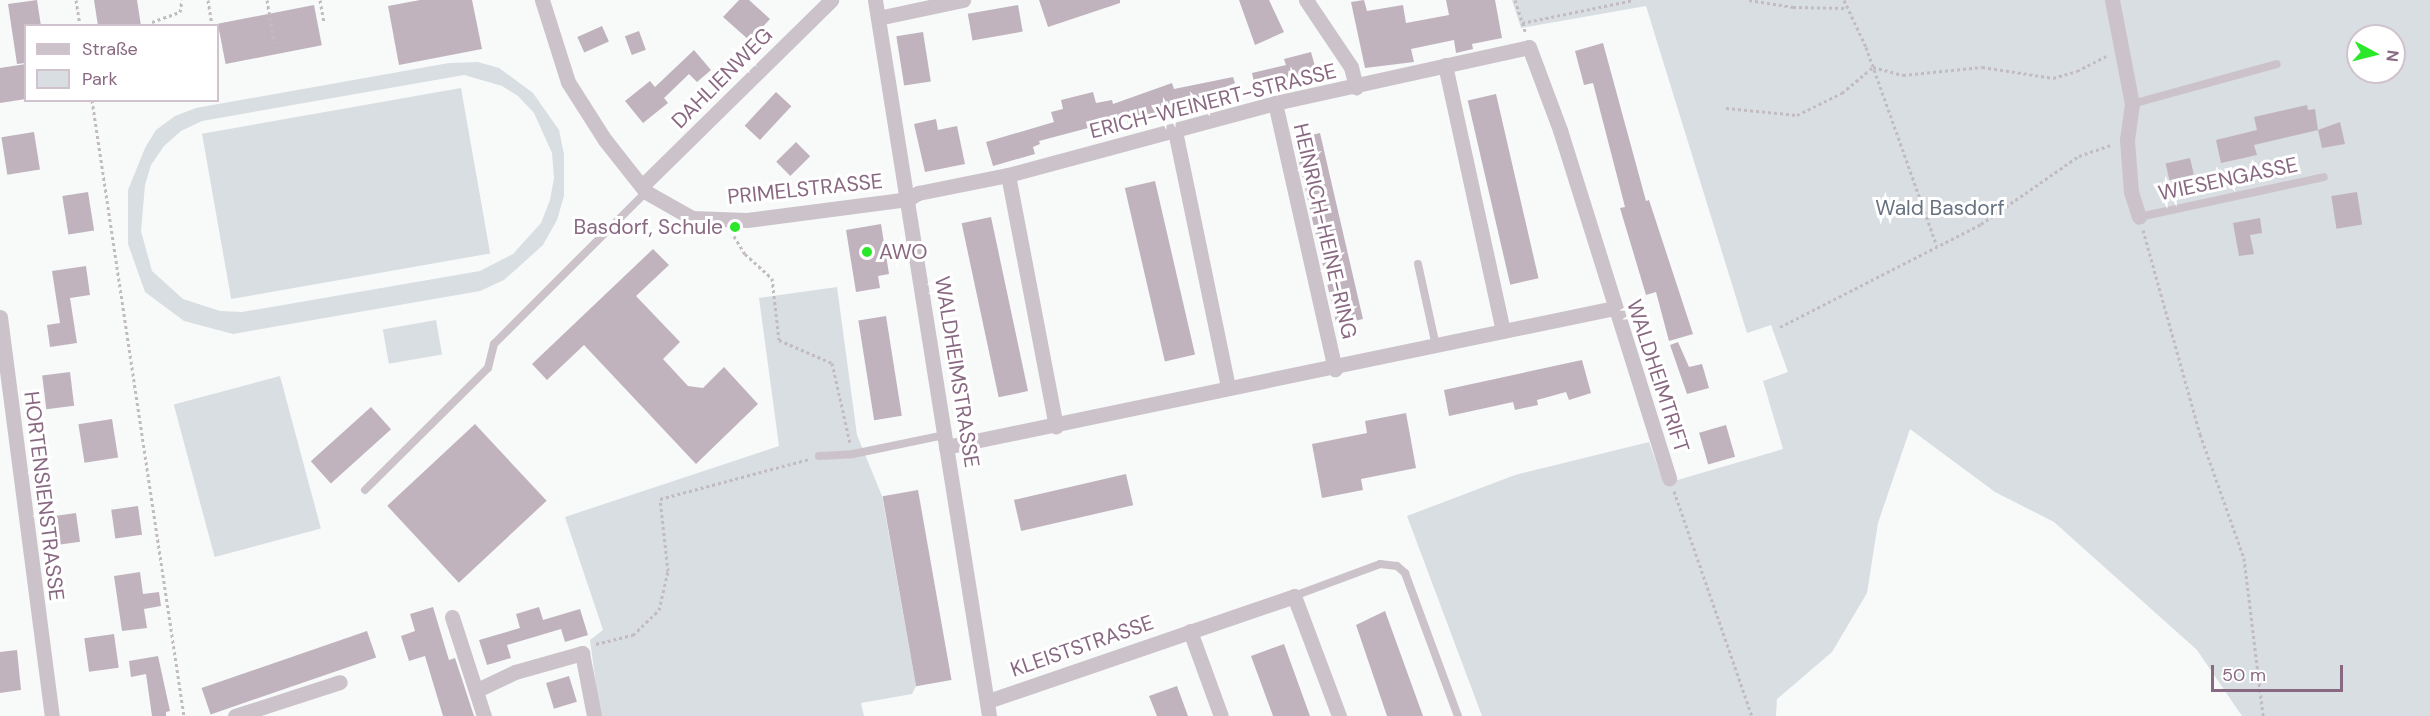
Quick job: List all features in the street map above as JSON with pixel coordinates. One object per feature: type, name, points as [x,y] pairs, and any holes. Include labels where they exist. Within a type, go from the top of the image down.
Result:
[{"type":"street","name":"PRIMELSTRASSE","points":[[542,0],[568,82],[605,140],[644,188],[692,218],[725,219],[908,199]]},
{"type":"street","name":"DAHLIENWEG","points":[[644,188],[831,0]]},
{"type":"street","name":"WALDHEIMSTRASSE","points":[[875,0],[988,709]]},
{"type":"street","points":[[878,18],[963,0]]},
{"type":"street","points":[[1306,0],[1351,67],[1356,87]]},
{"type":"street","points":[[2112,0],[2132,104],[2127,140],[2131,192],[2139,216]]},
{"type":"street","name":"ERICH-WEINERT-STRASSE","points":[[908,199],[918,193],[1008,175],[1275,103],[1356,87],[1529,47]]},
{"type":"street","name":"WALDHEIMTRIFT","points":[[1529,47],[1560,130],[1669,478]]},
{"type":"street","points":[[1445,65],[1503,330]]},
{"type":"street","name":"HEINRICH-HEINE-RING","points":[[1275,103],[1335,369]]},
{"type":"street","points":[[1175,131],[1228,388]]},
{"type":"street","points":[[1008,175],[1056,426]]},
{"type":"street","name":"HEINRICH-HEINE-RING","points":[[946,441],[1056,426],[1228,388],[1335,369],[1503,330],[1614,308]]},
{"type":"street","name":"HORTENSIENSTRASSE","points":[[0,317],[52,716]]},
{"type":"street","points":[[1294,596],[1339,716]]},
{"type":"street","name":"KLEISTSTRASSE","points":[[988,709],[1190,631],[1294,596]]},
{"type":"street","points":[[453,617],[484,716]]},
{"type":"street","points":[[1190,631],[1221,716]]},
{"type":"street","points":[[477,690],[515,672],[582,653],[594,716]]},
{"type":"street","points":[[235,716],[279,710],[340,682]]},
{"type":"lane","points":[[2132,104],[2277,64]]},
{"type":"lane","name":"WIESENGASSE","points":[[2139,216],[2324,177]]},
{"type":"lane","points":[[365,490],[488,368],[494,344],[644,188]]},
{"type":"lane","points":[[1418,264],[1436,346]]},
{"type":"lane","points":[[819,456],[853,454],[946,441]]},
{"type":"lane","points":[[1294,596],[1380,564],[1397,566],[1405,573],[1458,716]]},
{"type":"path","points":[[76,0],[80,24]]},
{"type":"path","points":[[152,24],[152,22],[180,12],[182,0]]},
{"type":"path","points":[[208,0],[212,24]]},
{"type":"path","points":[[267,0],[274,42]]},
{"type":"path","points":[[320,0],[324,22]]},
{"type":"path","points":[[1515,0],[1529,47]]},
{"type":"path","points":[[1522,24],[1634,0]]},
{"type":"path","points":[[1749,0],[1793,7],[1847,8]]},
{"type":"path","points":[[1844,0],[1872,67],[1937,246]]},
{"type":"path","points":[[1872,67],[1903,75],[1982,67],[2053,78],[2077,71],[2101,56],[2122,55]]},
{"type":"path","points":[[1726,108],[1797,115],[1842,93],[1872,67]]},
{"type":"path","points":[[92,102],[184,716]]},
{"type":"path","points":[[1780,327],[1981,224],[2079,156],[2127,140]]},
{"type":"path","points":[[2139,216],[2200,434],[2244,558],[2263,716]]},
{"type":"path","points":[[725,219],[745,254],[772,278],[779,340],[832,363],[853,454]]},
{"type":"path","points":[[582,653],[589,646],[633,635],[658,610],[668,572],[660,499],[819,456]]},
{"type":"path","name":"WALDHEIMTRIFT","points":[[1669,478],[1752,716]]},
{"type":"green space","name":"Wald Basdorf","points":[[1512,0],[2430,0],[2430,716],[2242,716],[2197,650],[2054,522],[1995,492],[1910,429],[1878,523],[1867,593],[1832,652],[1777,699],[1776,716],[1482,716],[1407,516],[1515,475],[1649,442],[1664,484],[1783,449],[1763,381],[1788,372],[1771,325],[1747,333],[1646,6],[1521,28]]},
{"type":"green space","points":[[478,62],[499,68],[533,93],[559,130],[564,154],[564,196],[557,220],[543,245],[504,280],[480,291],[233,334],[184,321],[145,292],[128,244],[128,190],[145,148],[156,130],[175,116],[196,108],[449,63]],"holes":[[[464,75],[502,86],[518,96],[534,113],[552,153],[554,178],[550,200],[541,223],[513,254],[480,271],[242,312],[220,311],[183,299],[152,271],[141,231],[145,185],[151,165],[164,146],[181,131],[202,121]]]},
{"type":"green space","points":[[461,88],[490,253],[231,299],[202,134]]},
{"type":"green space","points":[[837,287],[857,435],[882,496],[916,686],[912,694],[861,703],[864,716],[600,716],[590,640],[603,630],[565,517],[779,446],[759,298]]},
{"type":"green space","points":[[436,320],[442,354],[389,364],[383,329]]},
{"type":"green space","points":[[280,376],[321,529],[215,557],[174,404]]},
{"type":"building","points":[[37,0],[41,24],[24,24],[24,63],[17,64],[8,4]]},
{"type":"building","points":[[94,0],[137,0],[141,24],[98,24]]},
{"type":"building","points":[[420,0],[472,0],[482,49],[399,65],[388,6]]},
{"type":"building","points":[[739,0],[749,0],[770,19],[750,41],[723,17]]},
{"type":"building","points":[[1039,0],[1120,0],[1120,3],[1048,27]]},
{"type":"building","points":[[1239,0],[1269,0],[1284,32],[1255,45]]},
{"type":"building","points":[[1364,0],[1367,11],[1403,5],[1406,23],[1449,15],[1446,0],[1495,0],[1502,38],[1472,44],[1473,49],[1456,53],[1454,40],[1411,49],[1414,62],[1365,68],[1351,2]]},
{"type":"building","points":[[314,5],[322,45],[226,64],[218,24]]},
{"type":"building","points":[[1018,5],[1023,32],[972,40],[968,14]]},
{"type":"building","points":[[602,26],[609,42],[584,53],[577,37]]},
{"type":"building","points":[[639,31],[646,50],[632,55],[625,36]]},
{"type":"building","points":[[923,32],[931,81],[904,86],[896,36]]},
{"type":"building","points":[[1603,43],[1646,201],[1649,200],[1693,334],[1669,341],[1656,292],[1646,295],[1620,208],[1625,207],[1593,83],[1584,85],[1575,51]]},
{"type":"building","points":[[694,50],[711,70],[697,82],[689,74],[664,98],[668,103],[643,123],[625,101],[650,81],[655,87]]},
{"type":"building","points":[[1311,52],[1318,77],[1255,87],[1252,73],[1286,65],[1284,59]]},
{"type":"building","points":[[24,64],[24,99],[0,103],[0,68]]},
{"type":"building","points":[[1233,77],[1235,83],[1187,103],[1128,124],[1126,118],[1039,141],[1040,144],[1033,147],[1035,154],[993,166],[986,142],[1054,122],[1051,112],[1063,109],[1061,100],[1093,92],[1096,103],[1112,100],[1113,104],[1172,83],[1174,89]]},
{"type":"building","points":[[776,92],[791,106],[760,140],[745,126]]},
{"type":"building","points":[[1496,94],[1539,278],[1510,285],[1468,101]]},
{"type":"building","points":[[2307,105],[2308,110],[2315,109],[2318,130],[2254,145],[2257,155],[2221,163],[2216,140],[2257,130],[2254,117]]},
{"type":"building","points":[[936,119],[938,130],[957,126],[965,164],[925,172],[914,124]]},
{"type":"building","points":[[2340,122],[2345,144],[2322,148],[2318,130]]},
{"type":"building","points":[[34,132],[40,170],[7,175],[1,137]]},
{"type":"building","points":[[1320,133],[1363,319],[1337,325],[1294,139]]},
{"type":"building","points":[[796,142],[810,156],[790,176],[776,162]]},
{"type":"building","points":[[2190,158],[2194,175],[2169,180],[2166,164]]},
{"type":"building","points":[[1155,181],[1195,354],[1165,361],[1125,188]]},
{"type":"building","points":[[88,192],[94,231],[68,235],[62,196]]},
{"type":"building","points":[[2357,192],[2362,225],[2336,229],[2331,196]]},
{"type":"building","points":[[991,217],[1028,391],[999,397],[962,223]]},
{"type":"building","points":[[2260,218],[2262,233],[2250,235],[2254,254],[2239,256],[2233,223]]},
{"type":"building","name":"AWO","points":[[881,224],[889,274],[878,276],[880,288],[856,292],[846,230]]},
{"type":"building","points":[[653,249],[669,265],[636,296],[680,342],[663,359],[688,386],[703,388],[724,367],[758,404],[696,464],[584,345],[547,380],[532,364]]},
{"type":"building","points":[[86,266],[90,295],[70,298],[77,343],[50,347],[47,325],[60,323],[52,271]]},
{"type":"building","points":[[886,316],[902,416],[874,420],[858,320]]},
{"type":"building","points":[[1678,342],[1689,367],[1702,364],[1709,388],[1687,394],[1670,345]]},
{"type":"building","points":[[1582,360],[1591,393],[1569,400],[1566,392],[1537,400],[1538,405],[1515,410],[1513,402],[1449,416],[1444,390]]},
{"type":"building","points":[[70,372],[74,406],[46,409],[42,375]]},
{"type":"building","points":[[371,407],[391,429],[331,483],[311,461]]},
{"type":"building","points":[[1406,413],[1416,468],[1361,479],[1363,490],[1322,498],[1312,444],[1367,433],[1365,421]]},
{"type":"building","points":[[112,419],[118,458],[85,463],[78,424]]},
{"type":"building","points":[[475,424],[547,501],[459,583],[387,506]]},
{"type":"building","points":[[1726,425],[1735,457],[1708,464],[1699,433]]},
{"type":"building","points":[[1126,474],[1133,505],[1021,531],[1014,500]]},
{"type":"building","points":[[918,490],[952,680],[916,686],[883,496]]},
{"type":"building","points":[[138,506],[142,535],[115,538],[111,510]]},
{"type":"building","points":[[76,513],[80,542],[53,545],[49,517]]},
{"type":"building","points":[[140,572],[143,594],[159,592],[161,606],[144,609],[147,628],[122,631],[114,576]]},
{"type":"building","points":[[433,607],[449,660],[455,658],[474,716],[443,716],[425,656],[409,661],[401,636],[415,631],[410,614]]},
{"type":"building","points":[[539,607],[543,620],[580,609],[588,635],[565,642],[561,629],[507,645],[511,658],[487,665],[479,640],[520,628],[516,614]]},
{"type":"building","points":[[1385,611],[1423,716],[1387,716],[1356,625]]},
{"type":"building","points":[[367,631],[376,657],[211,714],[202,688]]},
{"type":"building","points":[[114,634],[119,668],[89,672],[84,638]]},
{"type":"building","points":[[1284,644],[1310,716],[1273,716],[1251,656]]},
{"type":"building","points":[[17,650],[21,690],[0,693],[0,652]]},
{"type":"building","points":[[158,656],[170,711],[166,712],[166,716],[152,716],[146,674],[131,677],[129,661]]},
{"type":"building","points":[[569,676],[577,702],[554,709],[546,683]]},
{"type":"building","points":[[1177,686],[1188,716],[1157,716],[1149,696]]},
{"type":"place","name":"Basdorf, Schule","points":[[735,227]]},
{"type":"place","name":"AWO","points":[[867,252]]}]
